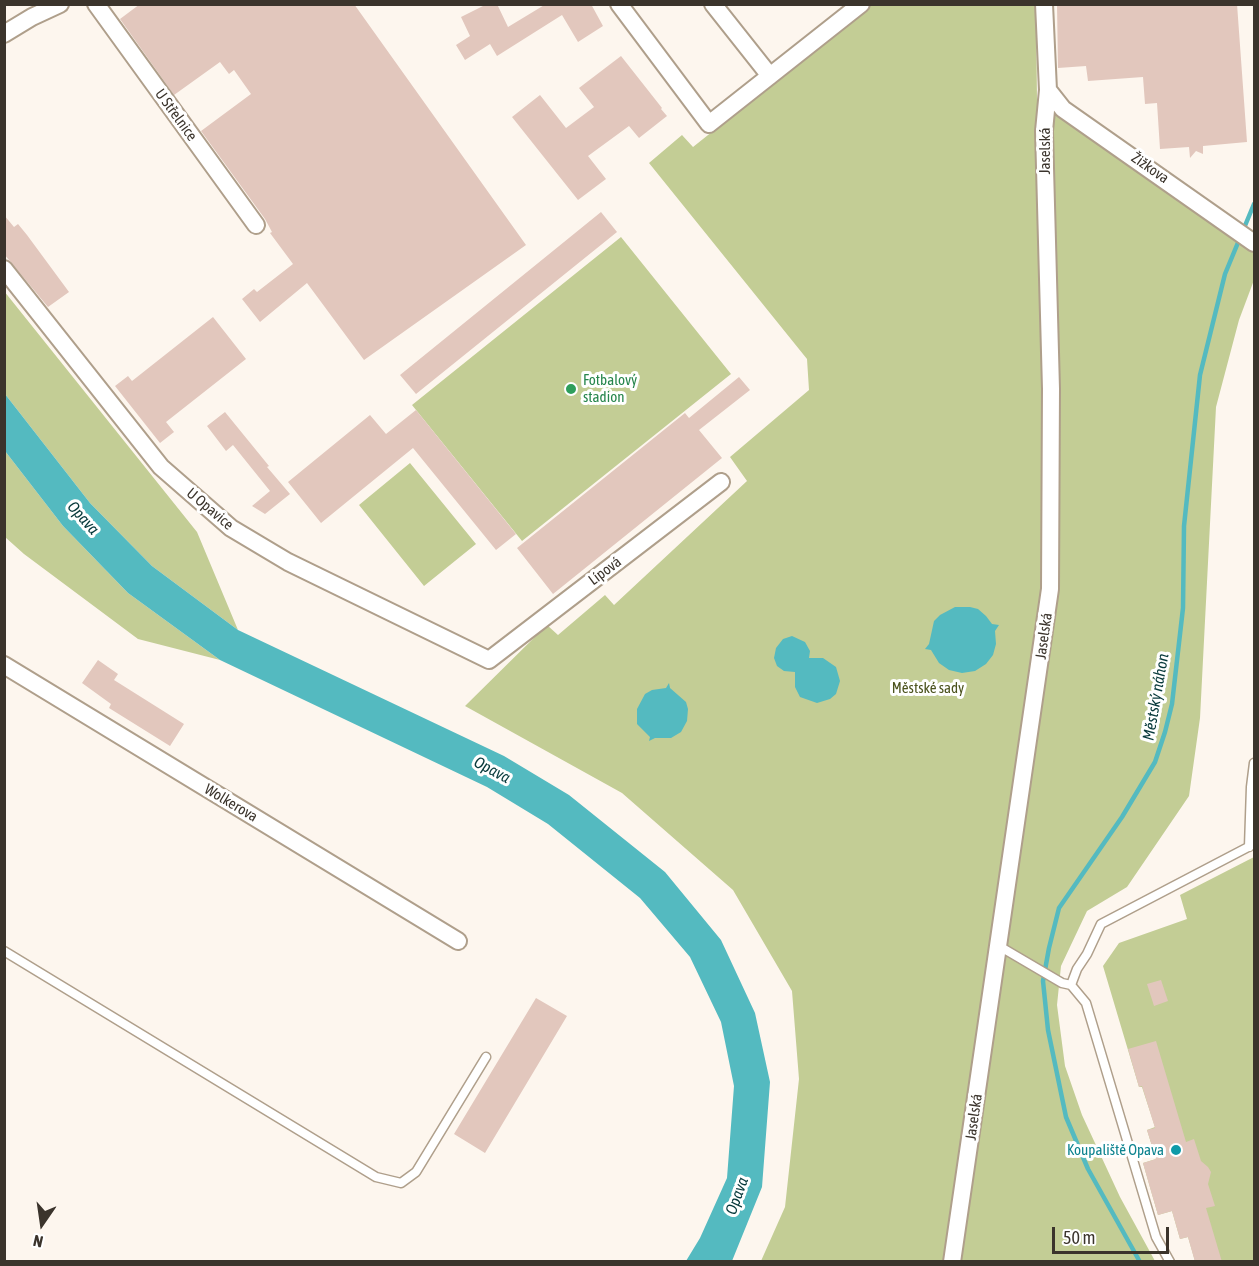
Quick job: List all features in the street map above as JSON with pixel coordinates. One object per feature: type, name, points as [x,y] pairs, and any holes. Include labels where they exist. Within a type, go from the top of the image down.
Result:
[{"type":"street","points":[[4,34],[60,4]]},
{"type":"street","name":"U Střelnice","points":[[96,4],[255,225]]},
{"type":"street","points":[[619,4],[709,124],[861,4]]},
{"type":"street","points":[[713,4],[770,76]]},
{"type":"street","name":"Jaselská","points":[[952,1262],[1050,589],[1051,389],[1044,131],[1048,90],[1044,4]]},
{"type":"street","name":"Žižkova","points":[[1048,90],[1063,109],[1254,243]]},
{"type":"street","name":"U Opavice","points":[[4,269],[161,467],[231,528],[288,561],[489,660]]},
{"type":"street","name":"Lípová","points":[[489,660],[721,482]]},
{"type":"street","name":"Wolkerova","points":[[4,665],[458,941]]},
{"type":"lane","points":[[1071,985],[1101,924],[1252,846],[1254,763]]},
{"type":"lane","points":[[999,946],[1024,962],[1071,985],[1086,1003],[1156,1237],[1170,1262]]},
{"type":"lane","points":[[4,951],[376,1177],[400,1183],[416,1172],[486,1057]]},
{"type":"green space","name":"Městské sady","points":[[871,5],[1036,5],[1037,101],[1254,253],[1254,280],[1239,320],[1216,407],[1200,718],[1189,796],[1127,887],[1087,911],[1061,966],[1057,1005],[1065,1066],[1082,1115],[1120,1197],[1155,1261],[761,1261],[785,1207],[799,1079],[792,991],[733,890],[622,793],[465,706],[547,625],[558,635],[605,595],[614,605],[747,481],[730,457],[809,390],[807,359],[649,163],[682,135],[693,147]]},
{"type":"green space","name":"Fotbalový stadion","points":[[621,237],[731,374],[522,541],[412,405]]},
{"type":"green space","points":[[4,291],[197,532],[238,630],[152,566],[90,503],[5,394]]},
{"type":"green space","points":[[5,451],[63,526],[128,593],[220,660],[138,639],[24,554],[5,537]]},
{"type":"green space","points":[[410,463],[476,544],[424,586],[359,505]]},
{"type":"green space","points":[[1254,857],[1254,1261],[1195,1261],[1188,1237],[1180,1239],[1172,1211],[1158,1215],[1143,1163],[1156,1159],[1147,1130],[1155,1127],[1142,1087],[1139,1087],[1103,966],[1119,943],[1187,919],[1180,895]]},
{"type":"water","name":"Opava","points":[[5,394],[90,503],[152,566],[238,630],[504,756],[569,795],[665,872],[721,940],[755,1013],[770,1082],[762,1187],[732,1261],[686,1261],[700,1238],[727,1178],[734,1086],[721,1022],[690,957],[640,898],[548,824],[487,787],[220,660],[128,593],[63,526],[5,451]]},
{"type":"water","points":[[955,607],[978,609],[992,624],[999,625],[995,631],[996,644],[993,655],[986,664],[975,671],[962,673],[949,670],[939,663],[931,650],[925,649],[929,644],[934,621]]},
{"type":"water","points":[[792,636],[805,642],[810,651],[809,658],[823,658],[836,667],[840,681],[836,694],[830,699],[817,703],[800,697],[795,687],[795,672],[784,671],[777,666],[774,658],[776,648],[783,639]]},
{"type":"water","points":[[669,683],[670,688],[686,702],[687,721],[681,732],[671,738],[655,738],[649,741],[650,737],[637,724],[637,709],[645,694],[652,690],[666,688]]},
{"type":"building","points":[[140,4],[354,4],[526,245],[364,360],[307,283],[260,322],[242,299],[254,289],[257,292],[293,264],[270,233],[272,232],[265,219],[201,131],[251,94],[234,70],[229,74],[220,62],[174,95],[120,19]]},
{"type":"building","points":[[487,4],[497,4],[508,27],[546,4],[591,4],[603,26],[578,42],[562,15],[497,56],[490,44],[465,60],[456,45],[470,36],[461,17]]},
{"type":"building","points":[[1057,4],[1237,4],[1247,142],[1203,146],[1203,154],[1196,151],[1190,158],[1189,147],[1160,149],[1157,103],[1145,104],[1143,77],[1088,81],[1086,66],[1058,68]]},
{"type":"building","points":[[621,56],[667,116],[639,138],[629,126],[588,156],[606,179],[578,200],[512,117],[540,95],[566,128],[594,107],[579,88]]},
{"type":"building","points":[[601,212],[617,232],[416,394],[400,375]]},
{"type":"building","points":[[4,215],[14,227],[18,224],[69,292],[48,307],[4,254]]},
{"type":"building","points":[[213,317],[246,359],[166,422],[174,432],[160,443],[115,386],[128,376],[132,381]]},
{"type":"building","points":[[739,377],[750,390],[699,430],[722,458],[553,594],[517,548],[685,413],[689,418]]},
{"type":"building","points":[[416,410],[516,534],[496,550],[413,448],[321,523],[288,482],[370,415],[386,434]]},
{"type":"building","points":[[225,412],[290,494],[265,514],[252,506],[270,491],[233,445],[226,451],[207,426]]},
{"type":"building","points":[[98,660],[118,674],[114,680],[184,724],[170,746],[109,708],[111,704],[82,683]]},
{"type":"building","points":[[1161,980],[1168,1001],[1154,1006],[1147,984]]},
{"type":"building","points":[[536,998],[567,1016],[485,1153],[454,1134]]},
{"type":"building","name":"Koupaliště Opava","points":[[1156,1041],[1186,1142],[1194,1139],[1201,1161],[1211,1172],[1208,1184],[1215,1206],[1206,1208],[1222,1262],[1195,1262],[1188,1237],[1180,1239],[1172,1211],[1158,1215],[1143,1163],[1156,1159],[1147,1130],[1155,1128],[1142,1086],[1139,1087],[1128,1049]]},
{"type":"waterway","name":"Městský náhon","points":[[1140,1262],[1088,1169],[1066,1117],[1048,1030],[1043,981],[1059,908],[1122,817],[1155,762],[1165,732],[1172,704],[1183,608],[1184,526],[1200,375],[1225,274],[1254,204]]},
{"type":"place","name":"Fotbalový stadion","points":[[571,389]]},
{"type":"place","name":"Koupaliště Opava","points":[[1176,1150]]}]
